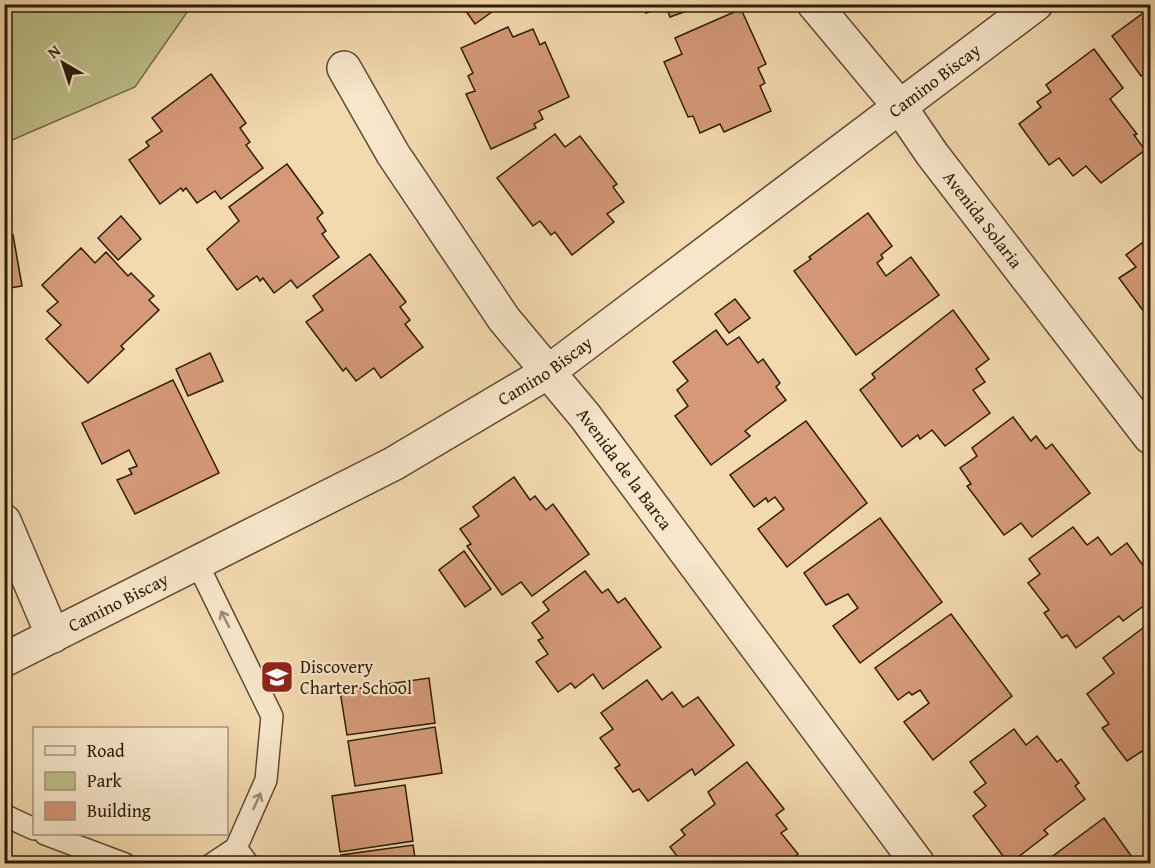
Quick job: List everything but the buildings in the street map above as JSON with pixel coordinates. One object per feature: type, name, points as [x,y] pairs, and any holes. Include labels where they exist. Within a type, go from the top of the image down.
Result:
[{"type":"street","name":"Avenida Solaria","points":[[814,4],[900,107],[932,154],[1150,437]]},
{"type":"street","name":"Camino Biscay","points":[[4,660],[393,464],[548,372],[1036,4]]},
{"type":"street","name":"Avenida de la Barca","points":[[344,68],[393,154],[504,318],[585,416],[918,864]]},
{"type":"street","points":[[4,521],[53,636]]},
{"type":"lane","points":[[197,563],[272,716],[266,780],[242,856],[212,864]]},
{"type":"lane","points":[[4,814],[33,828]]},
{"type":"lane","points":[[48,835],[125,864]]},
{"type":"green space","points":[[5,4],[192,5],[135,87],[5,143]]},
{"type":"place","name":"Discovery Charter School","points":[[277,677]]}]
